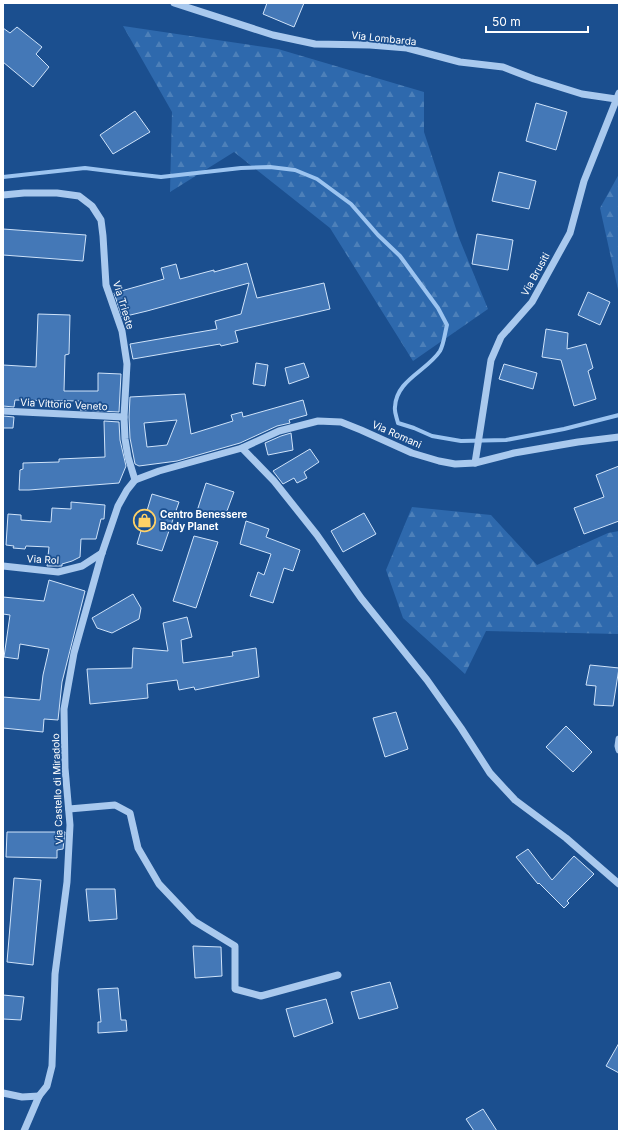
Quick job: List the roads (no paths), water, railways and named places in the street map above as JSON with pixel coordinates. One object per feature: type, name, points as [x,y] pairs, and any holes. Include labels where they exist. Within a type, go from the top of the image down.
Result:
[{"type":"street","name":"Via Lombarda","points":[[174,3],[273,35],[315,44],[370,45],[407,48],[460,62],[503,67],[534,79],[582,94],[618,96]]},
{"type":"street","name":"Via Brusiti","points":[[476,460],[479,433],[492,360],[501,337],[532,302],[570,233],[584,181],[618,96]]},
{"type":"street","name":"Via Trieste","points":[[3,195],[24,193],[57,193],[78,196],[92,206],[101,220],[106,285],[122,331],[127,364],[124,418],[125,439],[128,457],[135,480]]},
{"type":"street","name":"Via Vittorio Veneto","points":[[3,411],[124,418]]},
{"type":"street","name":"Via Romani","points":[[135,480],[159,471],[242,448],[279,431],[318,421],[341,422],[412,454],[455,464],[578,442],[619,437]]},
{"type":"street","points":[[242,448],[274,481],[317,535],[361,598],[427,680],[461,728],[490,773],[515,800],[566,838],[619,884]]},
{"type":"street","name":"Via Castello di Miradolo","points":[[24,1131],[39,1096],[47,1086],[52,1066],[55,974],[67,882],[70,825],[65,768],[64,710],[74,653],[102,553],[118,506],[127,490],[135,480]]},
{"type":"street","name":"Via Rol","points":[[3,566],[58,572],[82,566],[102,553]]},
{"type":"street","points":[[619,739],[619,750]]},
{"type":"street","points":[[69,809],[115,805],[130,813],[138,848],[159,884],[194,921],[235,946],[236,989],[261,996],[338,975]]},
{"type":"street","points":[[3,1093],[22,1097],[39,1096]]},
{"type":"waterway","points":[[3,177],[85,168],[161,177],[241,168],[270,167],[295,170],[317,179],[351,204],[378,235],[400,256],[438,308],[447,325],[440,351],[428,364],[413,376],[401,390],[397,398],[395,409],[398,423],[432,436],[461,441],[506,440],[564,429],[619,415]]},
{"type":"place","name":"Centro Benessere Body Planet","points":[[145,520]]}]
